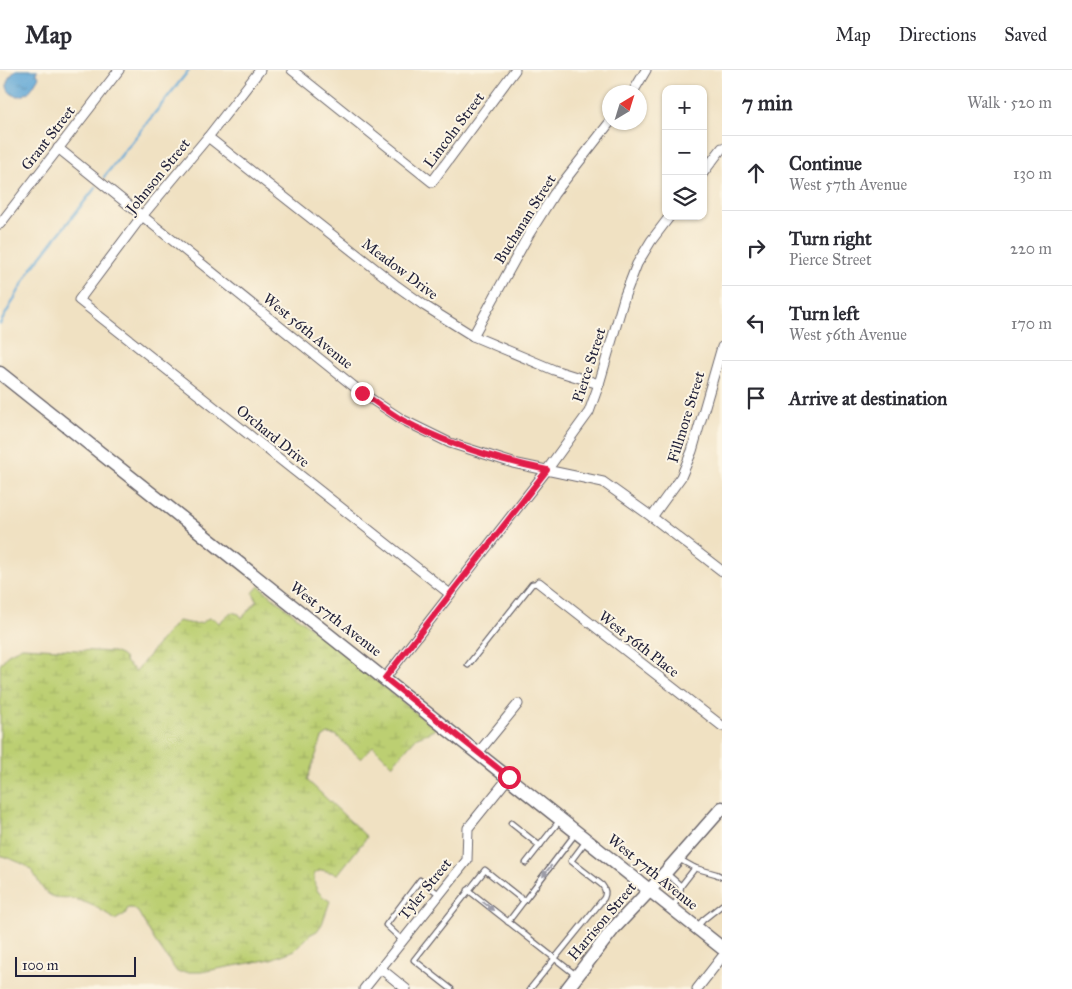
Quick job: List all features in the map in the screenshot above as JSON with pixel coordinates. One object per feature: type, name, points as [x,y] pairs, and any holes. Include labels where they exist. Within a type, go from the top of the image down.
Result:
[{"type":"street","name":"Grant Street","points":[[0,224],[119,70]]},
{"type":"street","name":"Johnson Street","points":[[79,300],[142,216],[260,70]]},
{"type":"street","name":"Lincoln Street","points":[[292,70],[432,182],[515,70]]},
{"type":"street","points":[[637,85],[646,70]]},
{"type":"street","name":"Buchanan Street","points":[[473,336],[529,234],[554,194],[604,130]]},
{"type":"street","name":"Meadow Drive","points":[[208,136],[397,286],[425,306],[473,336],[554,370],[599,384]]},
{"type":"street","name":"West 56th Avenue","points":[[58,148],[362,393],[403,420],[450,443],[512,463],[603,482],[722,571]]},
{"type":"street","points":[[707,168],[722,148]]},
{"type":"street","name":"Pierce Street","points":[[385,678],[547,470],[589,412],[625,294],[637,264],[667,220]]},
{"type":"street","name":"Orchard Drive","points":[[79,300],[450,594]]},
{"type":"street","name":"Fillmore Street","points":[[652,517],[681,477],[692,451],[722,349]]},
{"type":"street","name":"West 57th Avenue","points":[[0,373],[722,948]]},
{"type":"street","name":"West 56th Place","points":[[539,583],[722,726]]},
{"type":"street","points":[[478,753],[518,704]]},
{"type":"street","name":"Tyler Street","points":[[364,989],[467,860],[468,828],[509,777]]},
{"type":"street","name":"Harrison Street","points":[[567,989],[614,928],[722,808]]},
{"type":"street","points":[[697,989],[722,957]]},
{"type":"street","points":[[380,968],[406,989]]},
{"type":"lane","points":[[468,665],[532,584],[539,583]]},
{"type":"lane","points":[[526,863],[560,819]]},
{"type":"lane","points":[[511,823],[540,846]]},
{"type":"lane","points":[[508,922],[561,853],[582,836]]},
{"type":"lane","points":[[571,861],[582,836]]},
{"type":"lane","points":[[530,989],[604,898],[606,893],[602,885],[561,853]]},
{"type":"lane","points":[[678,858],[695,868],[722,877]]},
{"type":"lane","points":[[672,908],[679,898],[680,886],[695,868]]},
{"type":"lane","points":[[451,989],[414,960],[468,890],[485,870],[524,901]]},
{"type":"lane","points":[[665,872],[680,886]]},
{"type":"lane","points":[[402,940],[386,925],[420,880],[439,894]]},
{"type":"lane","points":[[468,890],[577,976]]},
{"type":"lane","points":[[697,928],[703,920],[722,905]]},
{"type":"green space","points":[[259,586],[436,729],[417,737],[392,765],[373,746],[361,759],[336,735],[328,734],[322,738],[307,780],[367,837],[338,874],[322,870],[314,873],[314,882],[317,890],[330,901],[322,924],[317,931],[311,934],[295,950],[271,959],[201,972],[177,972],[155,941],[138,912],[133,908],[128,908],[125,914],[115,920],[88,903],[53,896],[43,889],[27,866],[0,855],[0,665],[8,654],[22,647],[113,652],[124,658],[126,663],[136,671],[178,621],[201,623],[208,618],[215,619],[219,623],[231,612],[239,614],[242,618],[257,601],[253,593]]},
{"type":"water","points":[[16,70],[38,70],[36,72],[39,77],[32,88],[20,96],[14,95],[7,88],[10,76]]},
{"type":"waterway","points":[[104,177],[189,70]]},
{"type":"waterway","points":[[0,324],[31,269],[96,187]]},
{"type":"route","points":[[362,393],[403,420],[450,443],[512,463],[547,470],[385,678],[509,777]]}]
